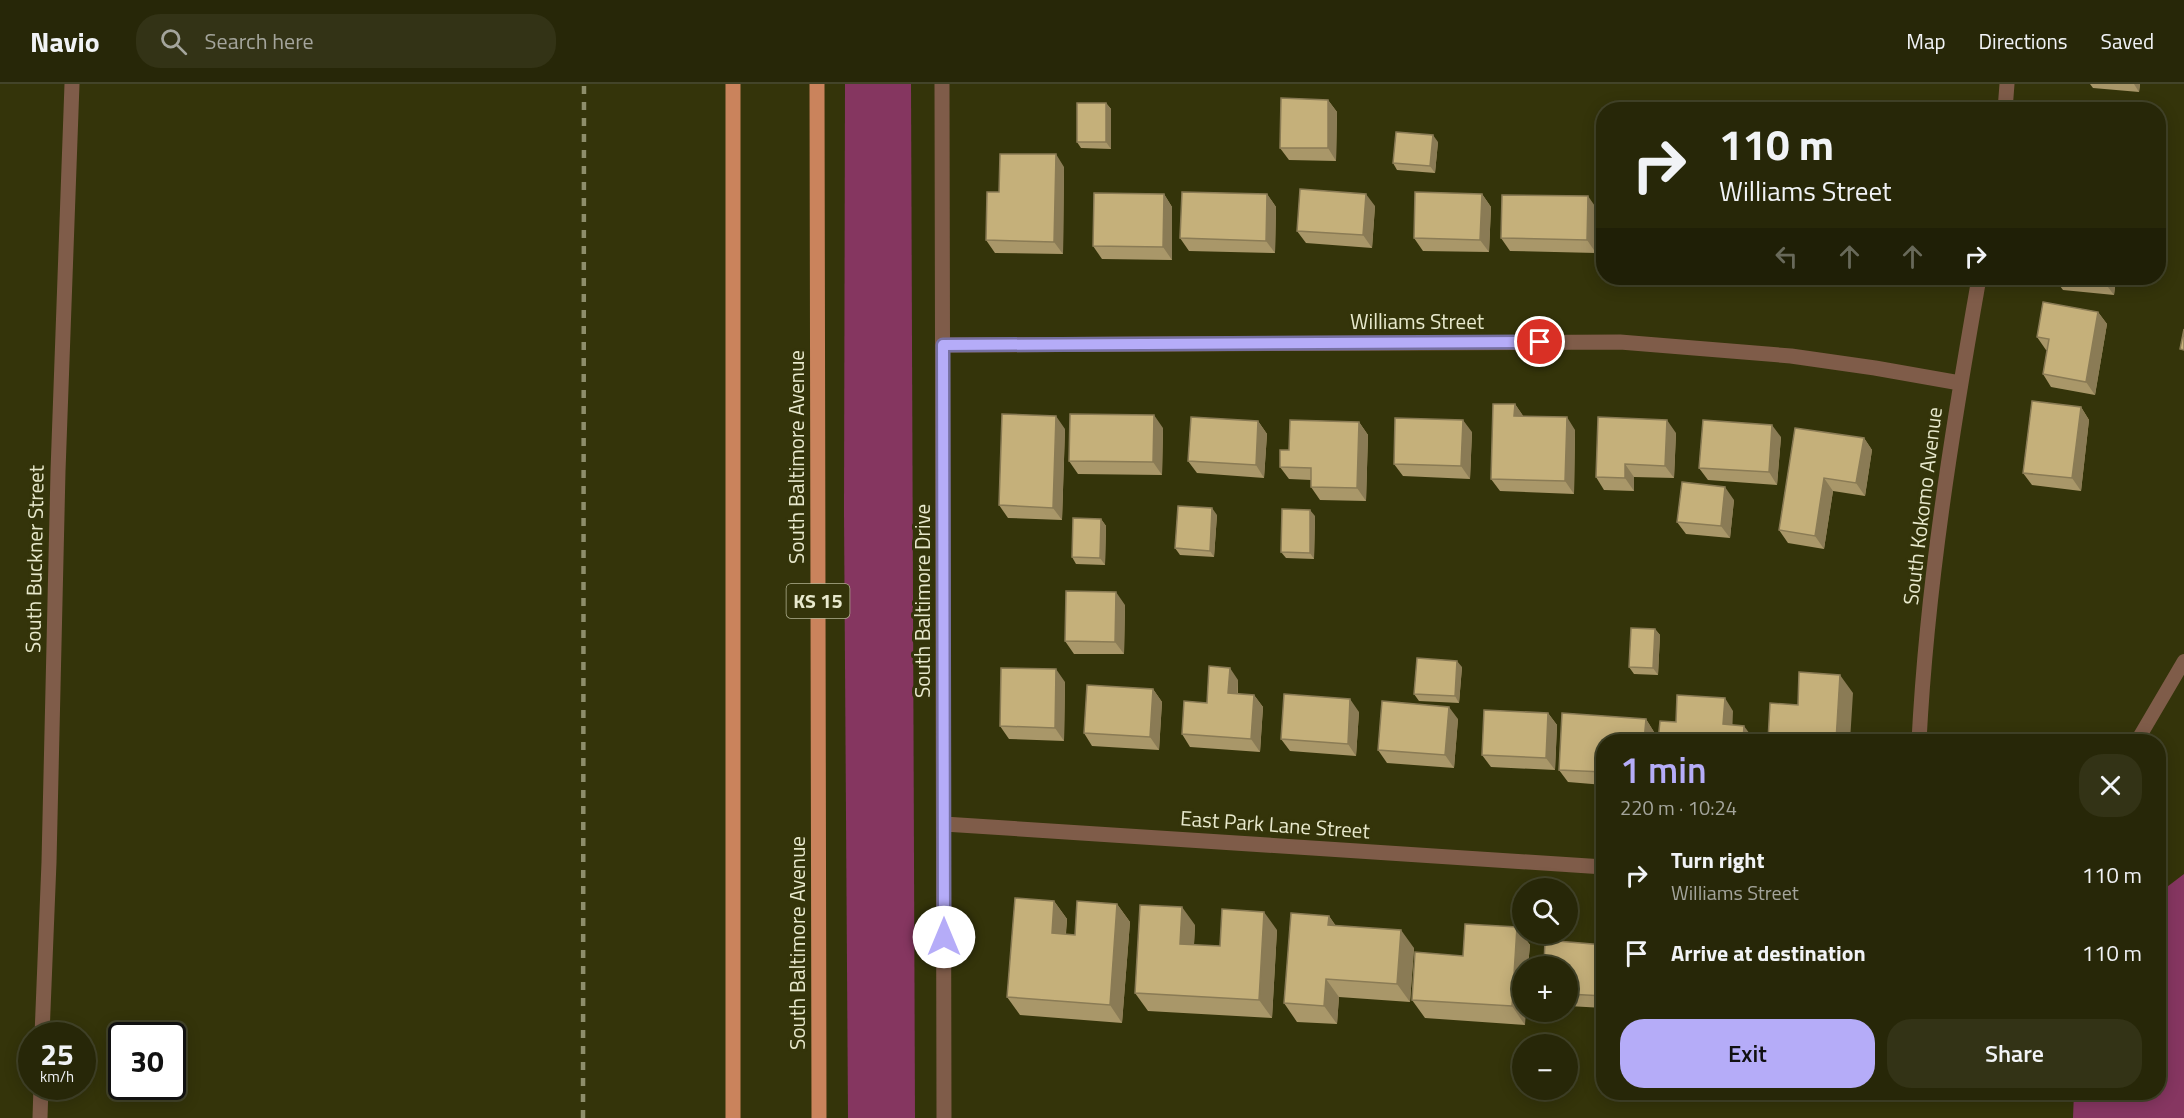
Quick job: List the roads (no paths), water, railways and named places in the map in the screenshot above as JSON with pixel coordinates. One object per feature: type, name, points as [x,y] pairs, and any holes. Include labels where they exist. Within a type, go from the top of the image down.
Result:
[{"type":"main road","points":[[733,84],[733,1118]]},
{"type":"main road","name":"South Baltimore Avenue","points":[[817,84],[819,1118]]},
{"type":"street","name":"South Buckner Street","points":[[42,1022],[72,84]]},
{"type":"street","name":"South Baltimore Drive","points":[[942,84],[944,1118]]},
{"type":"street","points":[[2006,102],[2007,84]]},
{"type":"street","name":"South Kokomo Avenue","points":[[1919,734],[1921,697],[1940,518],[1960,383],[1978,285]]},
{"type":"street","name":"Williams Street","points":[[943,345],[1620,342],[1791,356],[1960,383]]},
{"type":"street","name":"East Park Lane Street","points":[[944,824],[1596,866]]},
{"type":"street","points":[[40,1118],[41,1100]]},
{"type":"lane","points":[[2141,734],[2184,661]]},
{"type":"railway","points":[[583,1118],[584,84]]}]
